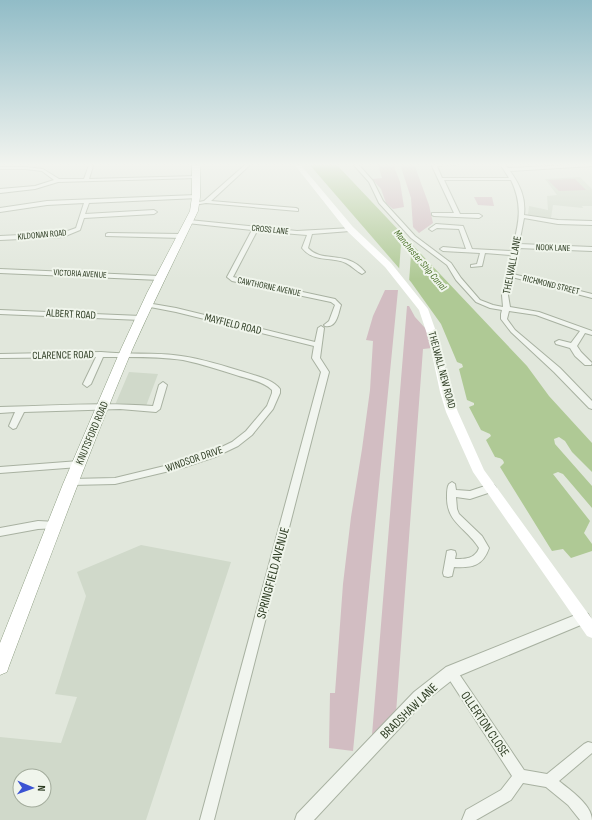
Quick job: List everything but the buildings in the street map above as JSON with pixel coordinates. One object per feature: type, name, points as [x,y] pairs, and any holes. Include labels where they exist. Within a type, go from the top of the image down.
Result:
[{"type":"highway","name":"KNUTSFORD ROAD","points":[[0,666],[4,645],[125,355],[160,278],[199,202]]},
{"type":"main road","name":"THELWALL NEW ROAD","points":[[328,202],[350,229],[388,265],[423,309],[428,320],[445,392],[452,412],[472,456],[491,488],[592,631]]},
{"type":"street","points":[[0,210],[46,202]]},
{"type":"street","name":"KILDONAN ROAD","points":[[0,238],[63,235],[78,229],[87,202]]},
{"type":"street","points":[[214,202],[296,210]]},
{"type":"street","points":[[381,202],[413,237],[436,252],[448,264],[458,279],[475,299],[487,305],[537,313],[592,333]]},
{"type":"street","points":[[452,202],[458,215]]},
{"type":"street","name":"THELWALL LANE","points":[[522,202],[521,216],[505,299],[507,308],[504,317],[510,328],[552,364],[592,406]]},
{"type":"street","points":[[83,216],[154,212]]},
{"type":"street","points":[[434,214],[479,216]]},
{"type":"street","points":[[521,216],[563,222],[592,223]]},
{"type":"street","name":"CROSS LANE","points":[[189,222],[310,233],[350,229]]},
{"type":"street","points":[[432,229],[436,226],[461,227],[469,250]]},
{"type":"street","name":"CAWTHORNE AVENUE","points":[[255,229],[230,277],[232,279],[333,300],[338,305],[332,322],[324,327]]},
{"type":"street","points":[[310,233],[305,248],[308,252],[314,255],[344,260],[356,266],[362,272]]},
{"type":"street","points":[[108,235],[182,236]]},
{"type":"street","name":"NOOK LANE","points":[[443,249],[450,252],[514,249],[592,249]]},
{"type":"street","points":[[473,266],[480,265],[482,251]]},
{"type":"street","points":[[348,270],[356,266]]},
{"type":"street","name":"VICTORIA AVENUE","points":[[0,271],[22,270],[160,278]]},
{"type":"street","name":"RICHMOND STREET","points":[[510,275],[592,296]]},
{"type":"street","name":"MAYFIELD ROAD","points":[[144,311],[176,310],[318,345]]},
{"type":"street","name":"ALBERT ROAD","points":[[0,312],[144,311]]},
{"type":"street","name":"SPRINGFIELD AVENUE","points":[[207,820],[306,450],[324,372],[324,368],[317,360],[318,345],[324,327]]},
{"type":"street","points":[[573,346],[583,331]]},
{"type":"street","points":[[559,342],[573,346],[578,354],[588,363]]},
{"type":"street","points":[[87,384],[101,354]]},
{"type":"street","name":"CLARENCE ROAD","points":[[0,356],[125,355]]},
{"type":"street","name":"WINDSOR DRIVE","points":[[71,482],[97,483],[121,480],[182,465],[212,455],[235,444],[249,433],[270,407],[276,394],[276,389],[272,385],[208,364],[175,357],[125,355]]},
{"type":"street","points":[[0,410],[104,406],[156,409],[163,385]]},
{"type":"street","points":[[13,426],[21,409]]},
{"type":"street","points":[[0,470],[79,464]]},
{"type":"street","points":[[450,564],[470,562],[478,559],[482,555],[484,548],[474,534],[456,518],[452,511],[452,490],[470,495],[491,488]]},
{"type":"street","points":[[0,532],[38,525],[54,525]]},
{"type":"street","name":"BRADSHAW LANE","points":[[303,820],[419,697],[451,672],[582,618]]},
{"type":"street","name":"OLLERTON CLOSE","points":[[451,672],[520,776]]},
{"type":"street","points":[[549,781],[588,748]]},
{"type":"street","points":[[469,820],[471,815],[506,795],[520,776],[549,781],[573,800],[588,820]]},
{"type":"shaded area","points":[[403,202],[404,207],[393,209],[386,203]]},
{"type":"shaded area","points":[[411,202],[428,202],[433,223],[419,233],[413,227]]},
{"type":"shaded area","points":[[477,202],[493,202],[494,206],[478,205]]},
{"type":"shaded area","points":[[547,202],[592,202],[592,206],[582,206],[583,208],[553,205],[551,218],[528,215],[529,206],[548,210]]},
{"type":"shaded area","points":[[385,290],[398,290],[353,751],[329,748],[330,693],[335,693],[343,584],[351,517],[370,390],[373,341],[366,340],[373,316]]},
{"type":"shaded area","points":[[407,306],[409,306],[415,317],[426,329],[432,348],[423,349],[396,713],[372,735]]},
{"type":"shaded area","points":[[129,372],[158,374],[146,406],[115,405]]},
{"type":"shaded area","points":[[141,545],[231,562],[146,820],[0,820],[0,737],[61,743],[77,697],[55,694],[86,596],[77,572]]},
{"type":"water","name":"Manchester Ship Canal","points":[[342,202],[372,202],[527,366],[549,396],[592,443],[592,472],[572,452],[565,441],[559,437],[554,439],[555,444],[592,486],[592,508],[563,474],[558,472],[553,474],[590,521],[584,533],[592,544],[592,551],[571,558],[563,549],[552,551],[500,467],[504,463],[503,460],[495,457],[486,440],[491,436],[490,434],[481,430],[469,407],[474,405],[474,403],[467,400],[459,369],[463,367],[462,364],[457,362],[441,324],[411,282]]},
{"type":"pier","points":[[402,231],[412,241],[409,282],[399,271]]}]
